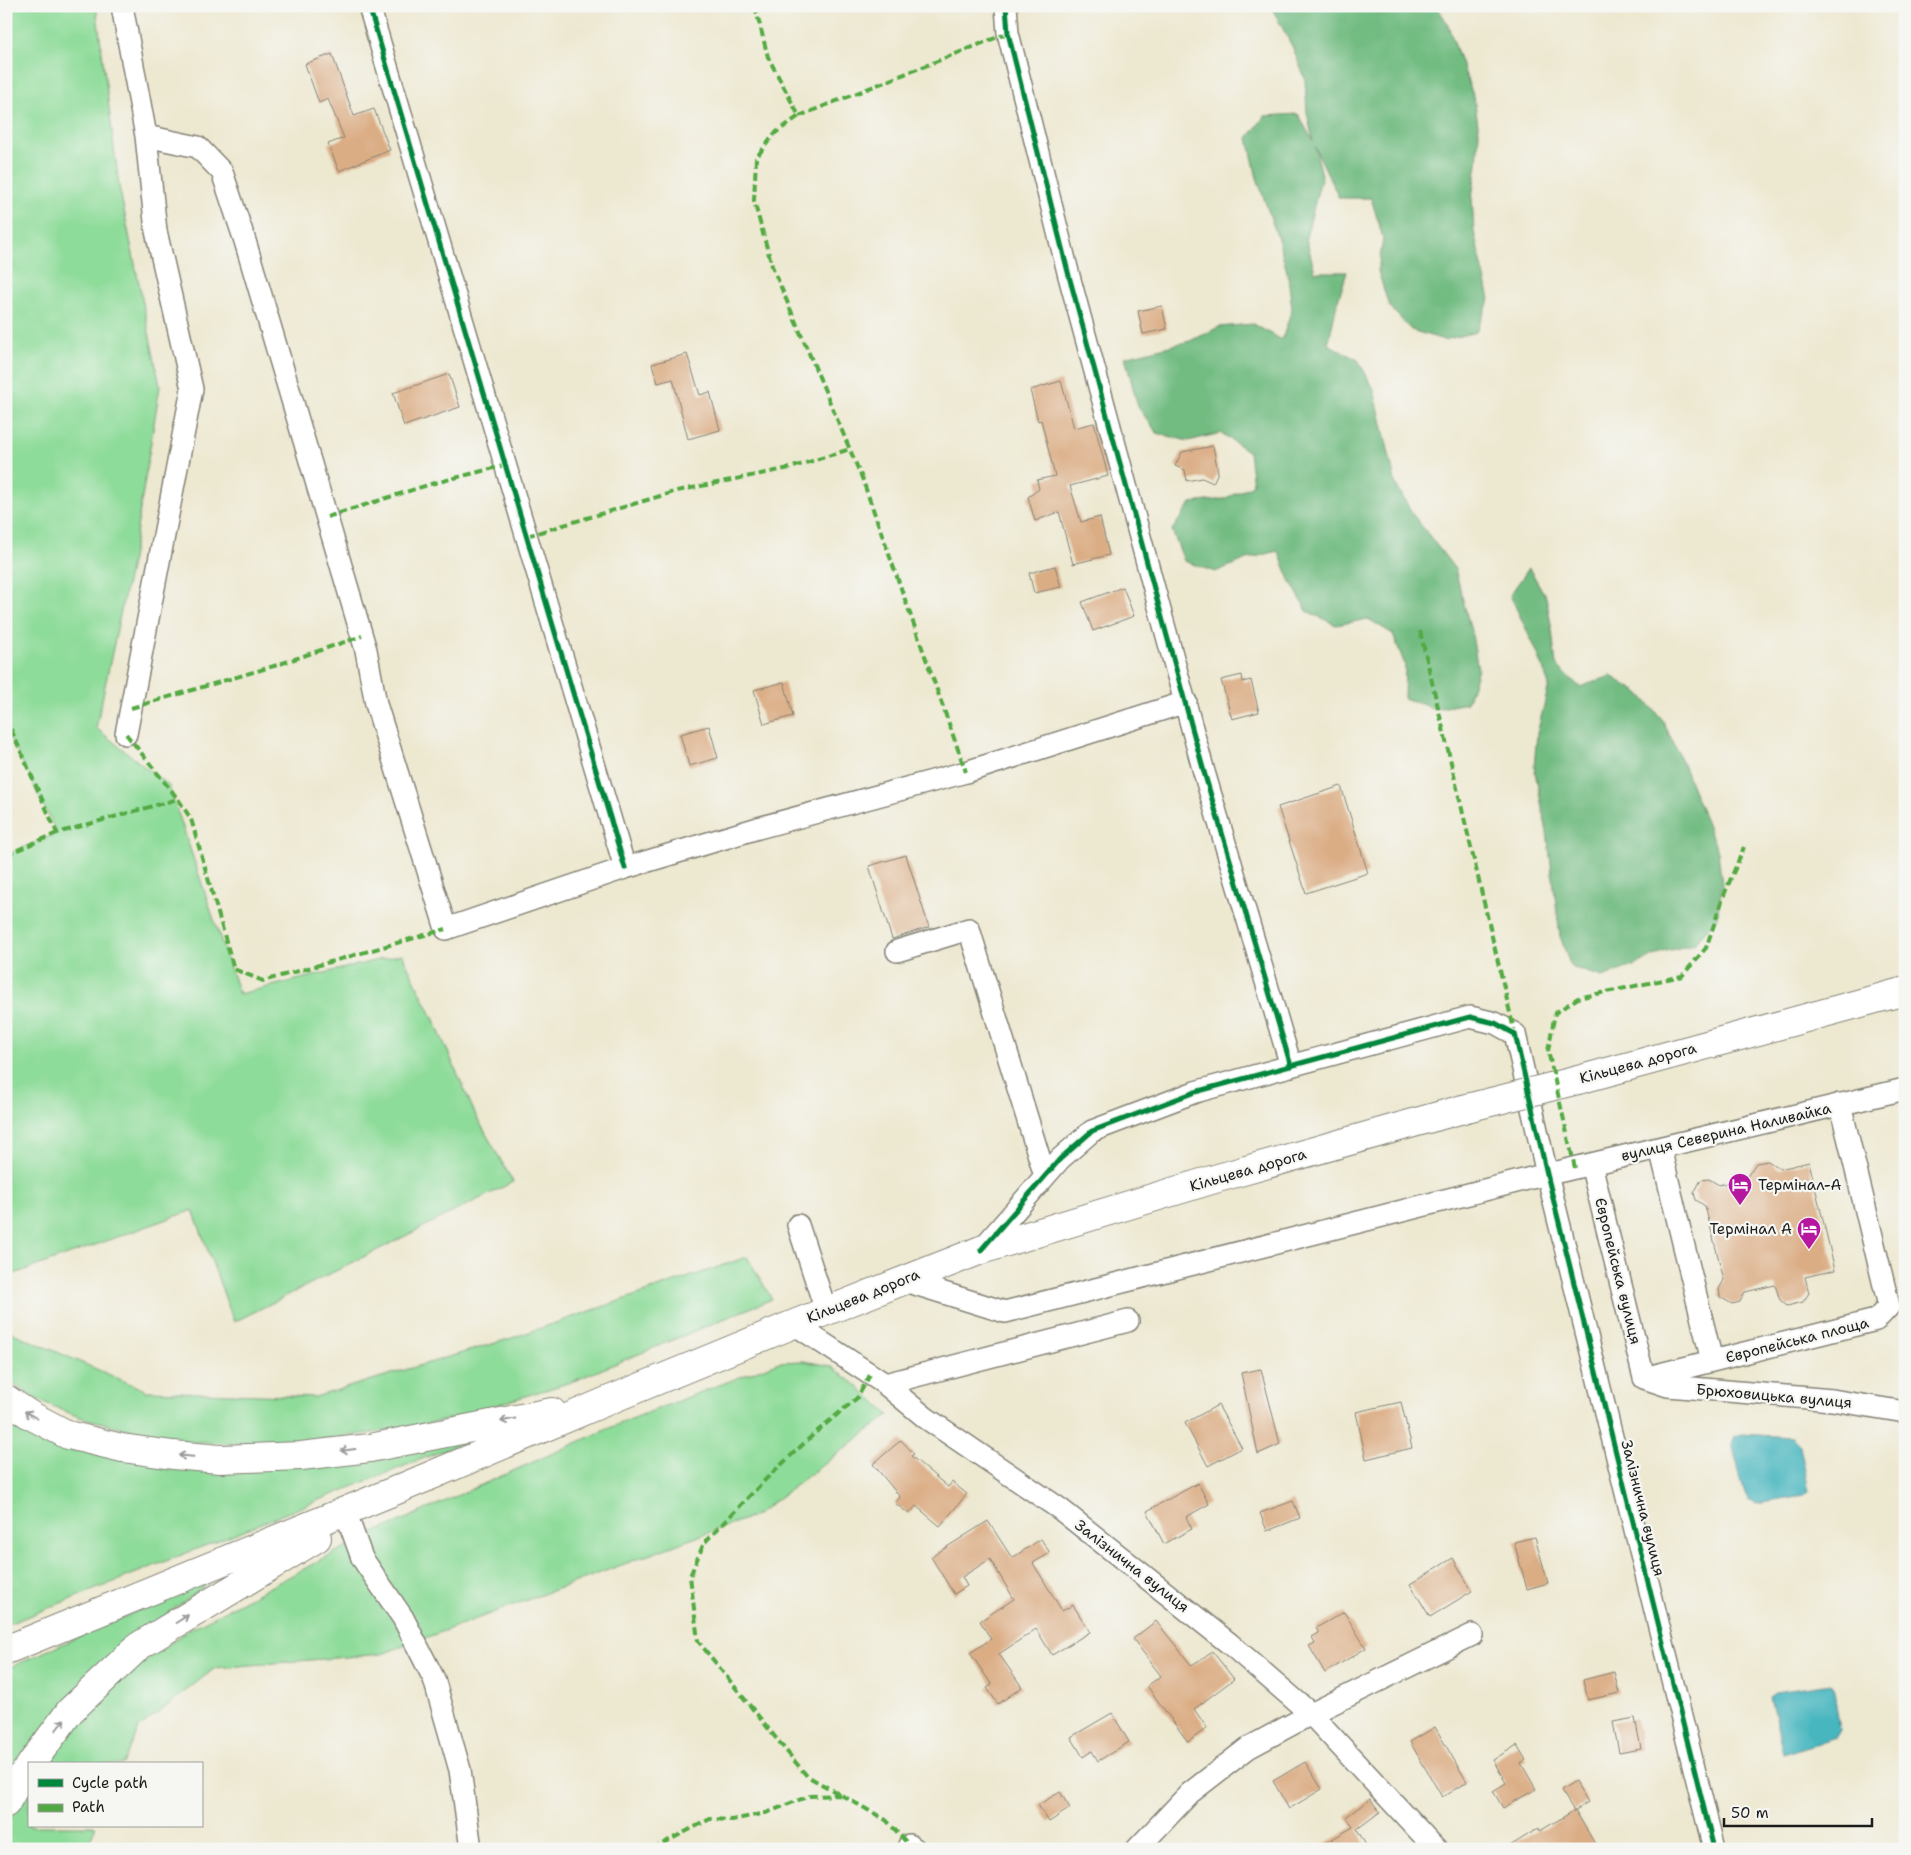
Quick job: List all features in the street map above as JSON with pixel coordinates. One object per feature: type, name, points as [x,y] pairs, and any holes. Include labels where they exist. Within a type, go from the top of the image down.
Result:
[{"type":"highway","name":"Кільцева дорога","points":[[607,1400],[902,1280],[981,1250],[1218,1178],[1905,991]]},
{"type":"highway","points":[[6,1399],[30,1415],[68,1435],[122,1448],[220,1459],[300,1456],[370,1448],[607,1400]]},
{"type":"highway","points":[[6,1650],[399,1489],[607,1400]]},
{"type":"highway","points":[[32,1762],[70,1711],[139,1646],[399,1489]]},
{"type":"highway","points":[[6,1804],[17,1782],[28,1768]]},
{"type":"street","points":[[122,6],[146,136],[156,232],[192,389],[126,734]]},
{"type":"street","points":[[369,6],[625,868]]},
{"type":"street","points":[[1006,6],[1008,33],[1069,276],[1204,772],[1291,1066]]},
{"type":"street","points":[[146,136],[198,146],[222,172],[251,260],[366,650],[376,704],[446,929],[625,868],[758,828],[966,772],[1186,702]]},
{"type":"street","points":[[897,951],[969,929],[1045,1176]]},
{"type":"street","name":"Залізнична вулиця","points":[[981,1250],[1060,1159],[1092,1131],[1195,1092],[1470,1017],[1495,1023],[1515,1034],[1547,1174],[1714,1849]]},
{"type":"street","name":"вулиця Северина Наливайка","points":[[902,1280],[1004,1312],[1547,1174],[1905,1089]]},
{"type":"street","name":"Європейська площа","points":[[1644,1378],[1876,1320],[1889,1306],[1840,1104]]},
{"type":"street","points":[[1660,1148],[1712,1361]]},
{"type":"street","name":"Європейська вулиця","points":[[1591,1164],[1644,1378]]},
{"type":"street","points":[[798,1225],[826,1311]]},
{"type":"street","points":[[885,1384],[1128,1321]]},
{"type":"street","name":"Залізнична вулиця","points":[[794,1324],[885,1384],[926,1418],[1060,1509],[1230,1644],[1311,1714],[1436,1849]]},
{"type":"street","name":"Брюховицька вулиця","points":[[1644,1378],[1668,1386],[1832,1400],[1905,1412]]},
{"type":"street","points":[[348,1519],[362,1558],[403,1618],[434,1679],[460,1770],[471,1849]]},
{"type":"street","points":[[1137,1849],[1190,1793],[1248,1748],[1311,1714],[1472,1635]]},
{"type":"green space","points":[[6,6],[96,6],[119,186],[160,386],[132,559],[96,728],[169,786],[239,994],[402,954],[434,1020],[476,1116],[513,1182],[234,1322],[193,1210],[6,1277],[6,855],[57,833],[6,730]]},
{"type":"green space","points":[[1271,6],[1437,6],[1447,23],[1474,98],[1479,131],[1472,197],[1474,232],[1490,299],[1476,332],[1444,340],[1411,330],[1389,306],[1378,271],[1383,238],[1371,198],[1339,198],[1315,147],[1322,175],[1306,238],[1315,272],[1347,272],[1337,304],[1328,344],[1358,360],[1374,389],[1396,485],[1414,516],[1455,569],[1472,635],[1478,669],[1467,703],[1435,709],[1404,698],[1405,665],[1393,634],[1368,619],[1336,625],[1307,611],[1291,582],[1278,551],[1247,559],[1215,572],[1184,561],[1172,530],[1191,503],[1224,499],[1253,485],[1249,452],[1221,433],[1188,441],[1157,433],[1138,407],[1125,357],[1190,341],[1219,327],[1253,324],[1282,340],[1292,309],[1288,276],[1279,242],[1257,178],[1248,138],[1265,116],[1298,114],[1313,141],[1307,112],[1305,79],[1293,48]]},
{"type":"green space","points":[[1529,568],[1546,597],[1556,665],[1580,687],[1611,676],[1639,693],[1662,719],[1680,757],[1718,852],[1722,885],[1717,918],[1694,944],[1663,952],[1633,966],[1602,977],[1571,967],[1560,936],[1547,832],[1534,767],[1537,734],[1549,685],[1538,654],[1510,595]]},
{"type":"green space","points":[[747,1257],[772,1299],[571,1382],[447,1420],[372,1433],[301,1442],[229,1443],[176,1441],[79,1417],[36,1399],[6,1379],[6,1328],[13,1333],[147,1391],[315,1397],[512,1338]]},
{"type":"green space","points":[[803,1361],[831,1366],[855,1384],[889,1415],[756,1515],[382,1654],[215,1668],[139,1728],[124,1762],[46,1762],[60,1743],[125,1675],[187,1631],[362,1538],[621,1423],[779,1362]]},
{"type":"green space","points":[[6,1415],[37,1435],[72,1450],[467,1441],[6,1625]]},
{"type":"green space","points":[[221,1574],[129,1642],[6,1778],[6,1669]]},
{"type":"green space","points":[[28,1787],[28,1828],[95,1828],[86,1849],[6,1849],[6,1827]]},
{"type":"water","points":[[1742,1434],[1792,1437],[1800,1445],[1809,1492],[1803,1496],[1757,1504],[1748,1500],[1732,1444],[1735,1436]]},
{"type":"water","points":[[1831,1684],[1834,1691],[1840,1731],[1836,1738],[1783,1754],[1770,1696],[1776,1692]]},
{"type":"building","points":[[332,54],[354,116],[374,109],[390,150],[339,171],[328,144],[344,138],[328,99],[319,103],[305,64]]},
{"type":"building","points":[[1162,306],[1167,329],[1143,334],[1138,311]]},
{"type":"building","points":[[687,354],[700,395],[710,392],[720,430],[688,439],[673,379],[658,383],[652,364]]},
{"type":"building","points":[[449,374],[460,407],[404,426],[393,393]]},
{"type":"building","points":[[1061,381],[1074,428],[1094,423],[1108,476],[1070,486],[1081,522],[1100,517],[1109,555],[1073,564],[1059,512],[1035,521],[1028,497],[1039,489],[1037,480],[1055,476],[1041,420],[1038,421],[1030,390]]},
{"type":"building","points":[[1213,446],[1218,472],[1213,483],[1202,478],[1187,481],[1185,470],[1175,466],[1182,452]]},
{"type":"building","points":[[1055,566],[1061,587],[1034,593],[1029,573]]},
{"type":"building","points":[[1123,587],[1134,616],[1093,631],[1082,602]]},
{"type":"building","points":[[1242,675],[1243,682],[1251,680],[1259,712],[1232,719],[1221,680]]},
{"type":"building","points":[[784,682],[793,716],[764,724],[754,690]]},
{"type":"building","points":[[709,726],[718,758],[689,766],[680,734]]},
{"type":"building","points":[[1341,786],[1368,873],[1306,893],[1278,807]]},
{"type":"building","points":[[906,855],[929,927],[892,939],[869,866]]},
{"type":"building","name":"Термінал А","points":[[1768,1161],[1780,1169],[1809,1162],[1835,1270],[1805,1277],[1809,1293],[1803,1302],[1787,1306],[1780,1300],[1775,1285],[1745,1292],[1740,1302],[1732,1304],[1720,1297],[1719,1289],[1724,1280],[1705,1206],[1696,1200],[1694,1193],[1701,1180],[1709,1179],[1719,1185],[1746,1178],[1756,1163]]},
{"type":"building","points":[[1261,1369],[1280,1444],[1258,1454],[1241,1373]]},
{"type":"building","points":[[1401,1402],[1412,1448],[1366,1459],[1356,1412]]},
{"type":"building","points":[[1218,1405],[1242,1448],[1208,1466],[1185,1423]]},
{"type":"building","points":[[901,1440],[914,1454],[911,1456],[948,1487],[952,1482],[967,1494],[940,1526],[916,1506],[909,1514],[895,1503],[900,1497],[873,1464]]},
{"type":"building","points":[[1198,1483],[1209,1504],[1186,1517],[1192,1529],[1164,1544],[1147,1511]]},
{"type":"building","points":[[1293,1501],[1300,1518],[1267,1531],[1260,1513]]},
{"type":"building","points":[[988,1521],[1012,1558],[1041,1539],[1050,1553],[1033,1563],[1062,1611],[1073,1605],[1090,1632],[1052,1655],[1036,1629],[999,1654],[1022,1687],[998,1704],[987,1688],[992,1685],[970,1653],[991,1639],[980,1621],[1014,1599],[990,1559],[962,1577],[967,1586],[954,1594],[931,1557]]},
{"type":"building","points":[[1535,1537],[1548,1583],[1527,1589],[1514,1542]]},
{"type":"building","points":[[1453,1558],[1472,1591],[1430,1617],[1410,1584]]},
{"type":"building","points":[[1344,1612],[1366,1648],[1325,1673],[1309,1646],[1315,1643],[1312,1637],[1319,1633],[1316,1628]]},
{"type":"building","points":[[1156,1621],[1192,1666],[1212,1651],[1234,1679],[1194,1709],[1207,1728],[1188,1742],[1147,1686],[1161,1676],[1133,1639]]},
{"type":"building","points":[[1614,1672],[1619,1693],[1588,1700],[1583,1680]]},
{"type":"building","points":[[1112,1713],[1129,1742],[1098,1761],[1092,1751],[1083,1757],[1071,1737]]},
{"type":"building","points":[[1635,1718],[1641,1749],[1619,1753],[1613,1722]]},
{"type":"building","points":[[1435,1727],[1467,1782],[1442,1797],[1410,1742]]},
{"type":"building","points":[[1517,1745],[1526,1760],[1521,1763],[1536,1789],[1503,1808],[1493,1791],[1506,1783],[1493,1760]]},
{"type":"building","points":[[1305,1762],[1322,1789],[1289,1809],[1273,1781]]},
{"type":"building","points":[[1575,1781],[1588,1802],[1574,1811],[1561,1790]]},
{"type":"building","points":[[1060,1792],[1070,1808],[1049,1822],[1038,1805]]},
{"type":"building","points":[[1370,1799],[1380,1812],[1357,1829],[1368,1849],[1315,1849],[1353,1827],[1346,1817]]},
{"type":"building","points":[[1575,1810],[1598,1849],[1505,1849],[1539,1828],[1540,1831]]},
{"type":"marked path","points":[[755,6],[768,57],[799,116],[774,134],[756,158],[754,201],[772,266],[862,478],[966,772]]},
{"type":"marked path","points":[[799,116],[1008,33]]},
{"type":"marked path","points":[[527,536],[677,491],[790,468],[850,449]]},
{"type":"marked path","points":[[327,517],[431,484],[506,465]]},
{"type":"marked path","points":[[1420,631],[1515,1034]]},
{"type":"marked path","points":[[131,708],[274,666],[362,636]]},
{"type":"marked path","points":[[6,718],[57,833],[178,799],[191,819],[234,969],[263,981],[446,929]]},
{"type":"marked path","points":[[126,734],[178,799]]},
{"type":"marked path","points":[[6,855],[57,833]]},
{"type":"marked path","points":[[1575,1168],[1548,1051],[1555,1013],[1578,998],[1682,976],[1706,948],[1724,895],[1744,847]]},
{"type":"marked path","points":[[870,1375],[857,1398],[815,1433],[767,1478],[704,1543],[690,1576],[698,1641],[792,1758],[807,1776],[886,1820],[909,1845]]},
{"type":"marked path","points":[[652,1849],[710,1819],[732,1820],[766,1813],[809,1796],[841,1795]]},
{"type":"cycle path","points":[[369,6],[625,868]]},
{"type":"cycle path","points":[[1006,6],[1008,33],[1069,276],[1204,772],[1291,1066]]},
{"type":"cycle path","points":[[981,1250],[1060,1159],[1092,1131],[1195,1092],[1470,1017],[1495,1023],[1515,1034],[1547,1174],[1714,1849]]},
{"type":"place","name":"Термінал-А","points":[[1740,1206]]},
{"type":"place","name":"Термінал А","points":[[1809,1250]]}]
